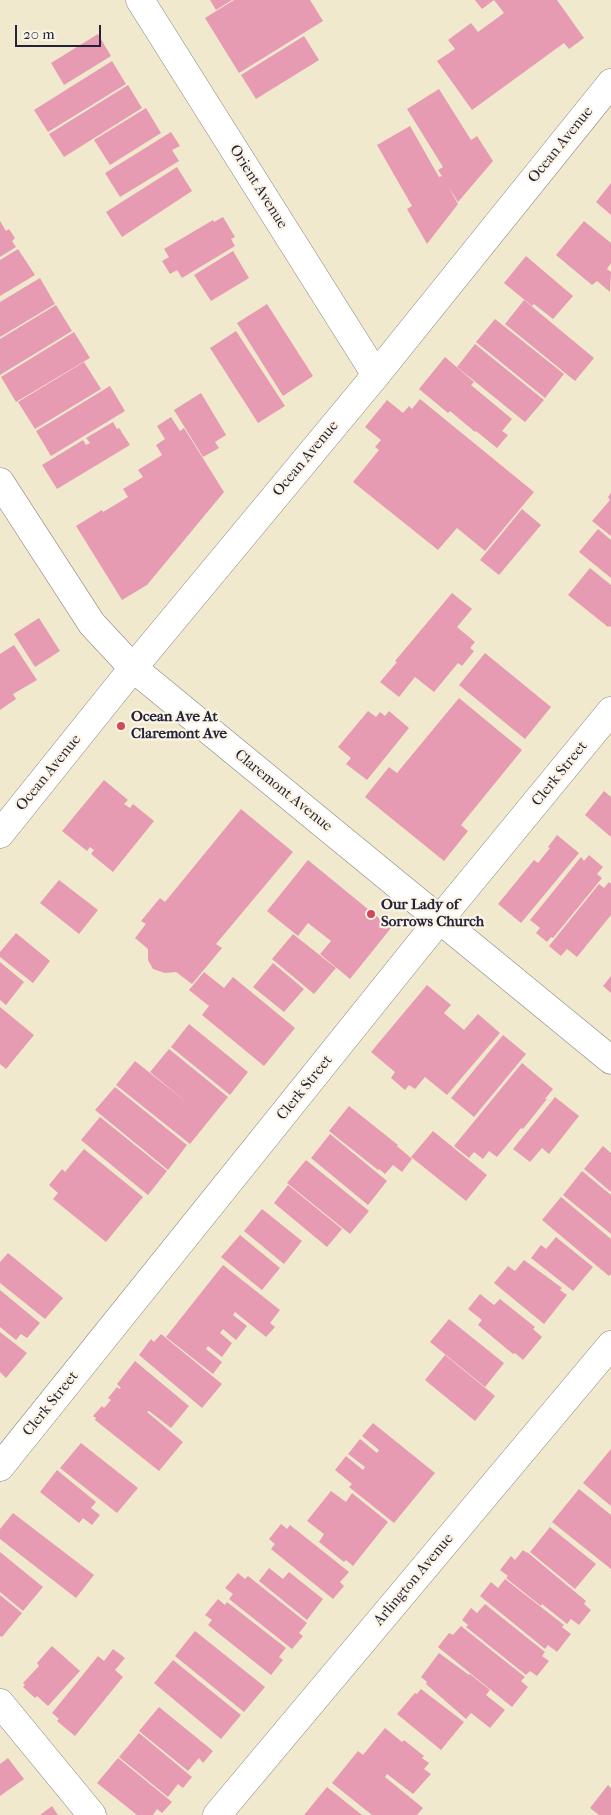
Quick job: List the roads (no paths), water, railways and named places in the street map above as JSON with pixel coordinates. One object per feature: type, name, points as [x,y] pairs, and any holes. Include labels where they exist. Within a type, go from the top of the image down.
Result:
[{"type":"street","name":"Orient Avenue","points":[[140,0],[376,375]]},
{"type":"street","name":"Ocean Avenue","points":[[0,834],[133,668],[376,375],[611,84]]},
{"type":"street","name":"Claremont Avenue","points":[[0,482],[92,624],[133,668],[611,1060]]},
{"type":"street","name":"Clerk Street","points":[[0,1467],[440,919],[611,711]]},
{"type":"street","name":"Arlington Avenue","points":[[217,1815],[611,1345]]},
{"type":"street","points":[[0,1703],[92,1815]]},
{"type":"place","name":"Ocean Ave At Claremont Ave","points":[[121,726]]},
{"type":"place","name":"Our Lady of Sorrows Church","points":[[371,914]]}]
